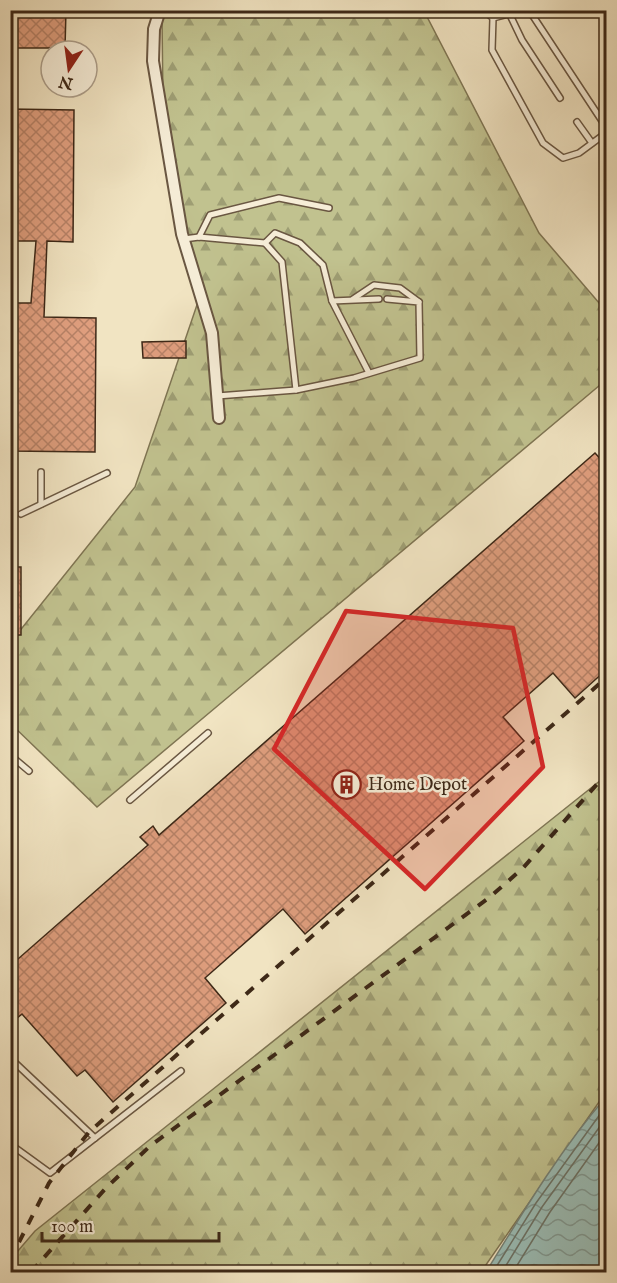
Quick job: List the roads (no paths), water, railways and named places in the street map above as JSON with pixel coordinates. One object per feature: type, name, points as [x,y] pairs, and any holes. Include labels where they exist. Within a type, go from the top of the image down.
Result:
[{"type":"street","points":[[158,16],[153,61],[184,239],[212,333],[219,418]]},
{"type":"lane","points":[[483,10],[493,18],[524,10]]},
{"type":"lane","points":[[529,10],[606,127]]},
{"type":"lane","points":[[601,10],[606,18]]},
{"type":"lane","points":[[510,15],[522,40],[560,98]]},
{"type":"lane","points":[[493,18],[492,50],[543,143],[563,158],[579,153],[606,133]]},
{"type":"lane","points":[[577,122],[592,143]]},
{"type":"lane","points":[[200,237],[210,215],[279,198],[329,208]]},
{"type":"lane","points":[[265,243],[276,233],[300,243],[324,265],[332,301],[369,373]]},
{"type":"lane","points":[[184,239],[200,237],[265,243],[282,262],[296,390]]},
{"type":"lane","points":[[352,300],[374,285],[400,288],[418,302]]},
{"type":"lane","points":[[332,301],[379,299]]},
{"type":"lane","points":[[387,299],[418,302]]},
{"type":"lane","points":[[216,396],[296,390],[420,358],[418,302]]},
{"type":"lane","points":[[41,472],[41,504]]},
{"type":"lane","points":[[21,513],[106,473]]},
{"type":"lane","points":[[130,800],[208,733]]},
{"type":"lane","points":[[10,754],[29,771]]},
{"type":"lane","points":[[10,1058],[95,1138]]},
{"type":"lane","points":[[10,1144],[50,1173],[181,1071]]},
{"type":"water","points":[[606,1097],[606,1272],[486,1272],[558,1160]]},
{"type":"railway","points":[[10,1260],[49,1183],[89,1132],[606,678]]},
{"type":"railway","points":[[31,1272],[106,1188],[150,1146],[490,897],[523,868],[606,774]]},
{"type":"place","name":"Home Depot","points":[[347,784]]}]
